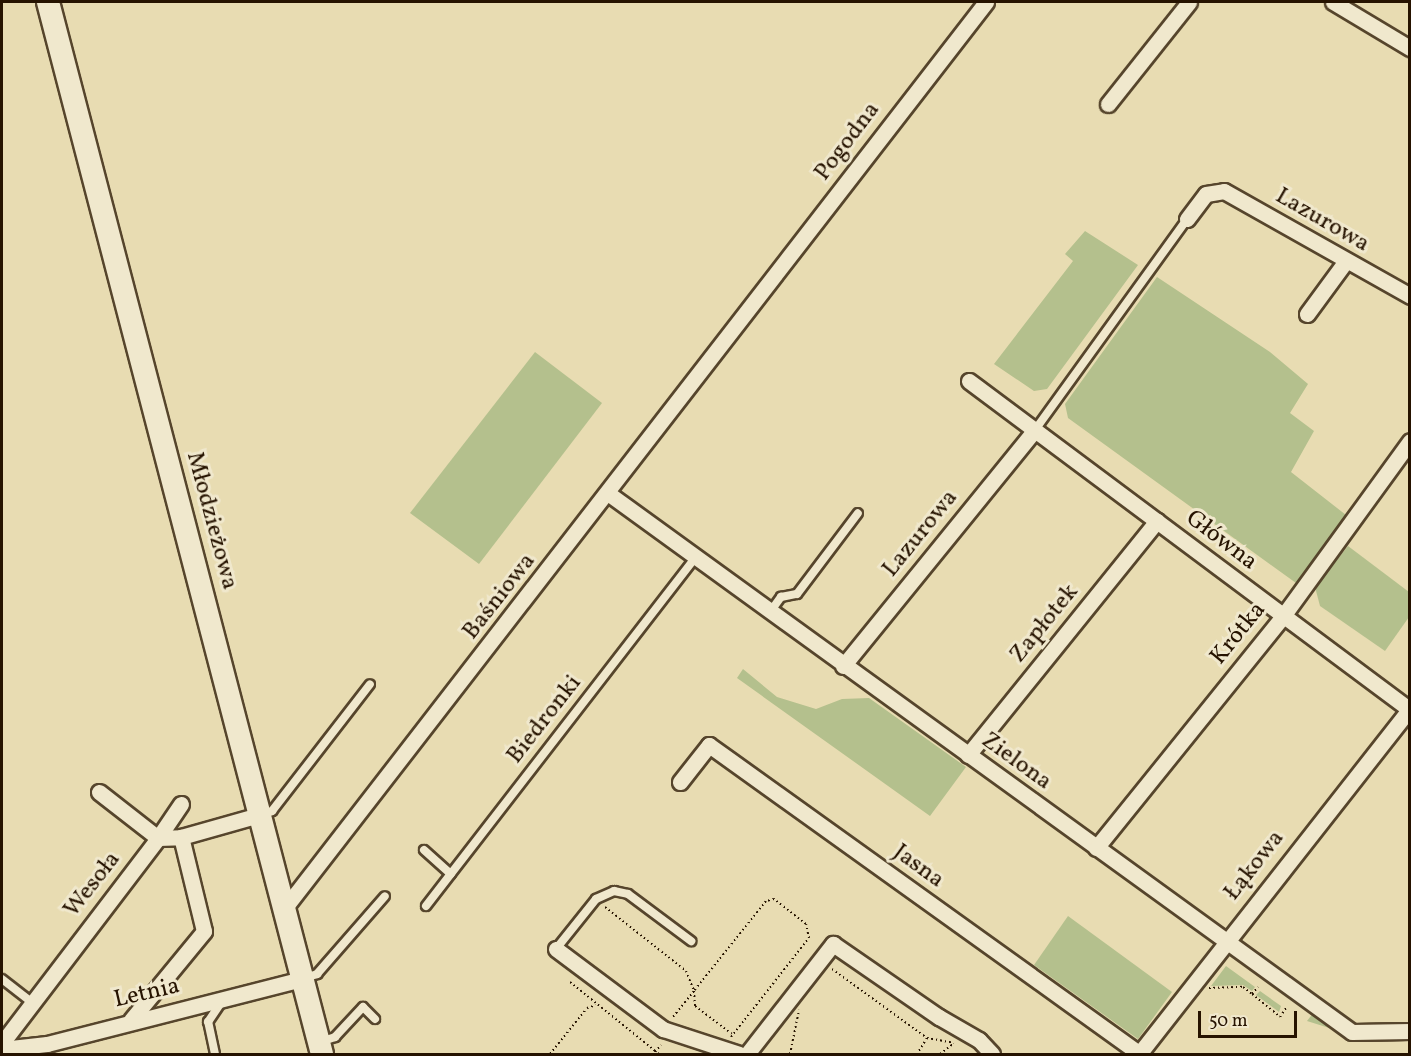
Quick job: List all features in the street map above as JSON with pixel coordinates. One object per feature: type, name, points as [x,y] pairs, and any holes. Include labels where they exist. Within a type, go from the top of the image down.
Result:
[{"type":"street","name":"Młodzieżowa","points":[[48,2],[320,1048]]},
{"type":"street","name":"Pogodna","points":[[747,311],[986,2]]},
{"type":"street","points":[[1108,104],[1190,2]]},
{"type":"street","points":[[1333,2],[1410,48]]},
{"type":"street","name":"Lazurowa","points":[[1187,219],[1206,194],[1224,191],[1410,296]]},
{"type":"street","points":[[1307,314],[1346,261]]},
{"type":"street","name":"Baśniowa","points":[[284,909],[609,494],[747,311]]},
{"type":"street","name":"Główna","points":[[969,381],[1409,709]]},
{"type":"street","name":"Lazurowa","points":[[843,666],[1035,430]]},
{"type":"street","name":"Krótka","points":[[1096,848],[1283,616],[1408,446]]},
{"type":"street","name":"Zielona","points":[[609,494],[843,666],[1352,1032],[1410,1031]]},
{"type":"street","name":"Zapłotek","points":[[968,755],[1157,521]]},
{"type":"street","name":"Łąkowa","points":[[1140,1054],[1409,709]]},
{"type":"street","name":"Jasna","points":[[680,782],[709,745],[1140,1054]]},
{"type":"street","points":[[99,792],[158,838],[181,837],[259,815]]},
{"type":"street","name":"Wesoła","points":[[2,1043],[30,1001],[182,804]]},
{"type":"street","points":[[130,1020],[204,931],[181,837]]},
{"type":"street","points":[[747,1054],[833,944],[939,1017],[979,1040],[992,1054]]},
{"type":"street","points":[[556,949],[663,1029],[739,1054]]},
{"type":"street","name":"Letnia","points":[[2,1049],[47,1044],[130,1020],[266,993],[302,979]]},
{"type":"lane","points":[[1035,430],[1187,219]]},
{"type":"lane","points":[[770,612],[781,597],[797,594],[858,513]]},
{"type":"lane","name":"Biedronki","points":[[426,906],[695,558]]},
{"type":"lane","points":[[259,815],[272,811],[370,684]]},
{"type":"lane","points":[[424,850],[451,874]]},
{"type":"lane","points":[[556,949],[596,899],[614,891],[628,894],[691,941]]},
{"type":"lane","points":[[302,979],[317,974],[385,896]]},
{"type":"lane","points":[[2,979],[30,1001]]},
{"type":"lane","points":[[215,1054],[208,1022],[223,1000]]},
{"type":"lane","points":[[320,1048],[335,1037],[363,1007],[375,1019]]},
{"type":"path","points":[[596,899],[686,972],[694,991],[695,1006],[732,1034],[809,939],[806,924],[774,899],[766,901],[694,991],[663,1029]]},
{"type":"path","points":[[823,975],[829,967],[927,1038],[962,1045]]},
{"type":"path","points":[[570,982],[657,1053],[661,1045]]},
{"type":"path","points":[[1209,988],[1243,987],[1280,1017],[1286,1008]]},
{"type":"path","points":[[1252,994],[1258,987]]},
{"type":"path","points":[[790,1054],[799,1009],[805,1000]]},
{"type":"path","points":[[550,1054],[586,1008],[596,1005]]},
{"type":"path","points":[[612,1018],[616,1012]]},
{"type":"path","points":[[634,1034],[638,1029]]},
{"type":"path","points":[[917,1054],[927,1038]]},
{"type":"path","points":[[940,1054],[954,1043]]},
{"type":"green space","points":[[1085,231],[1138,265],[1047,389],[1034,391],[994,364],[1073,261],[1065,254]]},
{"type":"green space","points":[[1157,277],[1270,352],[1308,384],[1290,413],[1314,431],[1291,472],[1346,515],[1296,583],[1068,418],[1065,404]]},
{"type":"green space","points":[[535,352],[602,403],[479,564],[410,513]]},
{"type":"green space","points":[[1348,546],[1409,592],[1409,617],[1385,651],[1320,606],[1315,587]]},
{"type":"green space","points":[[743,669],[777,697],[816,709],[842,699],[869,698],[966,767],[930,816],[737,678]]},
{"type":"green space","points":[[1068,916],[1172,992],[1138,1039],[1034,965]]},
{"type":"green space","points":[[1226,966],[1255,987],[1252,991],[1243,985],[1211,986]]},
{"type":"green space","points":[[1260,991],[1281,1006],[1279,1012],[1256,995]]},
{"type":"green space","points":[[1314,1012],[1342,1032],[1307,1021]]}]
